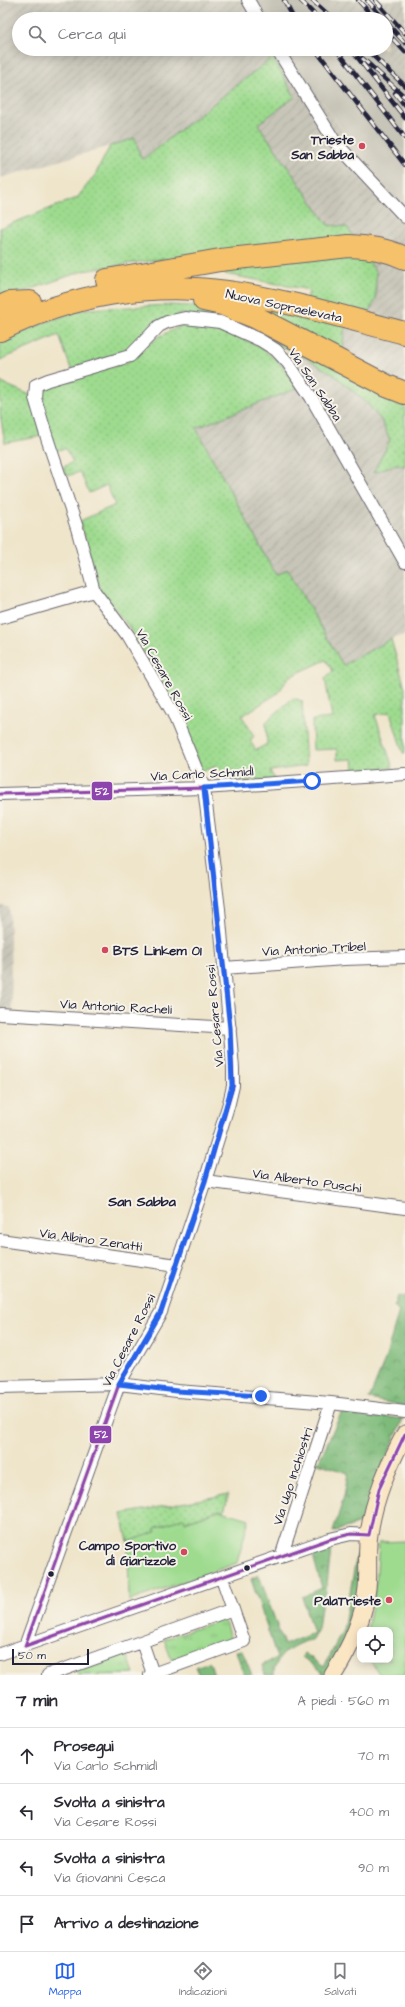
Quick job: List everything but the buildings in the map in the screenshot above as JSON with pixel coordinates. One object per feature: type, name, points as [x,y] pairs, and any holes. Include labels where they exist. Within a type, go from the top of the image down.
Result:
[{"type":"highway","points":[[106,280],[220,260],[348,246],[388,250],[405,258]]},
{"type":"highway","name":"Nuova Sopraelevata","points":[[0,315],[64,290],[106,280],[154,275],[190,275],[229,278],[405,333]]},
{"type":"highway","name":"Nuova Sopraelevata","points":[[0,330],[36,314],[68,303],[108,293],[152,288],[187,288],[227,292],[307,302],[405,319]]},
{"type":"highway","points":[[68,303],[152,297],[196,298],[222,304],[255,317],[387,386],[405,392]]},
{"type":"highway","points":[[0,307],[9,303],[30,302]]},
{"type":"street","points":[[248,0],[255,12]]},
{"type":"street","points":[[281,56],[335,142],[405,217]]},
{"type":"street","name":"Via San Sabba","points":[[36,385],[48,380],[130,356],[152,332],[167,322],[185,318],[206,319],[238,329],[276,350],[288,363],[340,446],[405,562]]},
{"type":"street","name":"Via Cesare Rossi","points":[[25,1646],[119,1384],[161,1312],[205,1181],[232,1086],[230,1028],[204,788],[174,713],[127,634],[94,592],[77,528],[35,398],[36,385]]},
{"type":"street","points":[[0,618],[94,592]]},
{"type":"street","name":"Via Carlo Schmidl","points":[[0,794],[204,788],[405,774]]},
{"type":"street","name":"Via Antonio Tribel","points":[[224,968],[344,959],[405,957]]},
{"type":"street","name":"Via Antonio Racheli","points":[[0,1014],[230,1028]]},
{"type":"street","name":"Via Alberto Puschi","points":[[205,1181],[405,1208]]},
{"type":"street","name":"Via Albino Zenatti","points":[[0,1240],[177,1265]]},
{"type":"street","points":[[0,1387],[119,1384],[177,1391],[331,1403],[405,1412]]},
{"type":"street","name":"Via Ugo Inchiostri","points":[[280,1557],[331,1403]]},
{"type":"street","points":[[333,1675],[347,1653],[357,1626],[367,1589],[368,1535],[379,1489],[405,1434]]},
{"type":"street","points":[[0,1654],[345,1534],[368,1535]]},
{"type":"street","points":[[142,1642],[151,1674],[244,1641],[222,1578]]},
{"type":"street","points":[[53,1674],[233,1609]]},
{"type":"shaded area","points":[[0,0],[260,0],[268,12],[12,12],[12,56],[295,56],[324,104],[363,160],[388,189],[405,199],[405,405],[379,394],[354,375],[343,348],[344,331],[348,325],[328,226],[258,124],[273,57],[143,159],[95,175],[110,146],[0,178]]},
{"type":"shaded area","points":[[260,0],[326,0],[339,12],[268,12]]},
{"type":"shaded area","points":[[326,0],[405,0],[405,75],[386,56],[393,56],[393,12],[339,12]]},
{"type":"shaded area","points":[[295,56],[386,56],[405,75],[405,199],[388,189],[348,141],[344,132],[307,79]]},
{"type":"shaded area","points":[[290,351],[306,358],[334,375],[367,403],[381,420],[390,441],[374,473],[396,464],[405,466],[405,635],[391,639],[343,665],[287,569],[276,575],[196,427],[298,388],[274,357]]},
{"type":"shaded area","points":[[0,906],[9,907],[12,1010],[0,1009]]},
{"type":"green space","points":[[273,57],[295,97],[258,124],[328,225],[347,227],[376,272],[376,300],[366,316],[348,325],[344,331],[343,348],[354,375],[379,394],[405,405],[405,466],[396,464],[373,473],[390,440],[381,420],[367,403],[334,375],[306,358],[244,328],[181,314],[128,351],[71,369],[59,335],[0,360],[0,343],[46,322],[85,309],[171,305],[244,309],[305,308],[309,290],[225,274],[223,269],[274,248],[140,262],[83,271],[0,300],[0,228],[77,198],[95,175],[110,146],[135,138],[141,158],[143,159]]},
{"type":"green space","points":[[181,326],[229,334],[252,343],[263,349],[277,360],[298,388],[196,428],[276,575],[287,569],[343,665],[391,639],[405,688],[405,753],[403,753],[390,712],[375,715],[393,768],[354,770],[353,759],[337,760],[337,749],[313,750],[312,720],[332,718],[325,678],[333,671],[326,660],[289,677],[278,693],[242,716],[254,736],[250,741],[256,750],[267,744],[266,722],[293,698],[302,701],[306,766],[270,771],[275,780],[225,781],[217,766],[202,771],[177,709],[129,627],[100,591],[80,521],[115,505],[107,485],[89,493],[80,472],[67,476],[63,467],[73,462],[65,448],[55,451],[41,405],[43,393],[50,385],[128,362],[158,337]]},
{"type":"green space","points":[[0,382],[30,395],[42,436],[5,443],[0,414]]},
{"type":"green space","points":[[397,1296],[405,1297],[405,1406],[369,1399],[385,1360],[399,1311],[394,1306]]},
{"type":"green space","points":[[342,1411],[403,1419],[360,1523],[333,1532],[344,1497],[348,1473],[318,1463]]},
{"type":"green space","points":[[229,1494],[224,1511],[219,1510],[185,1522],[184,1518],[155,1528],[156,1532],[128,1542],[122,1514]]},
{"type":"green space","name":"Campo Sportivo di Giarizzole","points":[[219,1510],[249,1519],[237,1563],[129,1601],[128,1542],[156,1532],[155,1528],[184,1518],[185,1522]]},
{"type":"green space","name":"PalaTrieste","points":[[405,1541],[405,1675],[380,1675],[372,1663],[393,1663],[393,1627],[368,1627],[376,1585],[379,1542]]},
{"type":"green space","points":[[358,1549],[360,1587],[351,1625],[325,1675],[321,1675],[323,1672],[302,1657],[304,1653],[324,1667],[343,1630]]},
{"type":"green space","points":[[331,1550],[326,1592],[322,1599],[318,1629],[312,1640],[305,1641],[293,1647],[282,1656],[275,1668],[274,1675],[265,1675],[262,1665],[277,1658],[251,1579],[259,1575],[284,1645],[313,1633],[302,1597],[322,1588],[313,1556]]},
{"type":"green space","points":[[224,1619],[231,1641],[172,1661],[164,1639]]},
{"type":"green space","points":[[242,1650],[252,1675],[244,1675],[236,1651]]},
{"type":"green space","points":[[127,1653],[134,1674],[78,1675],[76,1672]]},
{"type":"green space","points":[[210,1662],[214,1675],[199,1675],[195,1667]]},
{"type":"railway","points":[[284,0],[290,12]]},
{"type":"railway","points":[[300,0],[312,12]]},
{"type":"railway","points":[[312,0],[325,12]]},
{"type":"railway","points":[[358,0],[369,12]]},
{"type":"railway","points":[[367,0],[378,12]]},
{"type":"railway","points":[[375,0],[386,12]]},
{"type":"railway","points":[[393,20],[405,33]]},
{"type":"railway","points":[[393,30],[405,43]]},
{"type":"railway","points":[[393,39],[405,52]]},
{"type":"railway","points":[[320,56],[405,165]]},
{"type":"railway","points":[[341,56],[405,138]]},
{"type":"railway","points":[[356,56],[405,118]]},
{"type":"railway","points":[[373,56],[405,86]]},
{"type":"railway","points":[[362,58],[405,97]]},
{"type":"railway","points":[[395,93],[405,106]]},
{"type":"transit line","name":"52","points":[[0,794],[204,788]]},
{"type":"transit line","name":"52","points":[[25,1646],[119,1384],[161,1312],[205,1181],[233,1086],[230,1028],[204,788]]},
{"type":"transit line","name":"52","points":[[369,1535],[379,1489],[405,1434]]},
{"type":"transit line","name":"52","points":[[25,1646],[330,1539],[351,1534],[369,1535]]},
{"type":"place","name":"Trieste San Sabba","points":[[362,146]]},
{"type":"place","name":"BTS Linkem 01","points":[[105,950]]},
{"type":"place","name":"Campo Sportivo di Giarizzole","points":[[184,1552]]},
{"type":"place","name":"PalaTrieste","points":[[389,1600]]},
{"type":"district","name":"San Sabba","points":[[142,1201]]},
{"type":"route","points":[[261,1396],[177,1391],[119,1384],[161,1312],[205,1181],[229,1103],[232,1086],[233,1068],[219,909],[204,788],[312,781]]}]
